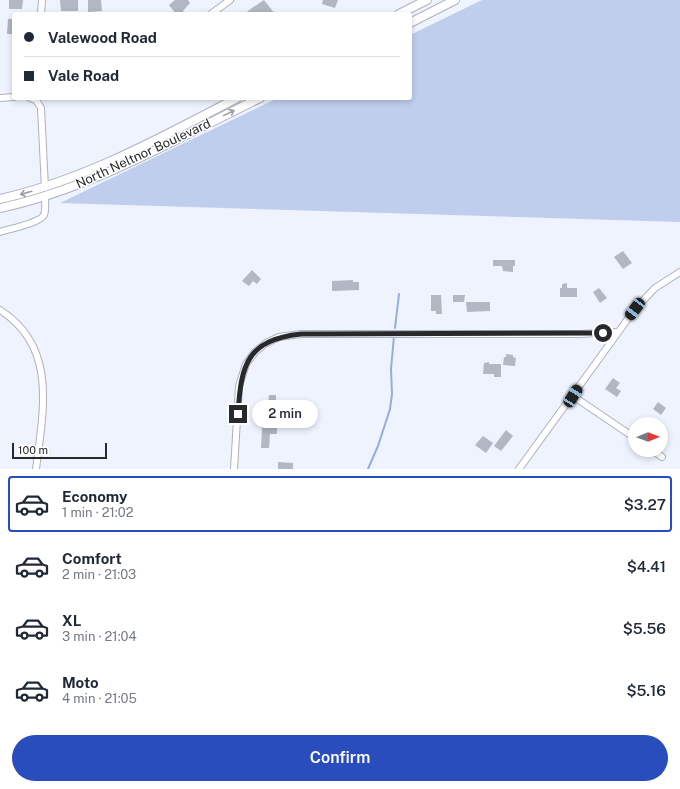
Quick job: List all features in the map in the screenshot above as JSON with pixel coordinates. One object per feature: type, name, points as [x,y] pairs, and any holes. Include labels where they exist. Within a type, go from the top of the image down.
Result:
[{"type":"main road","points":[[403,12],[427,0]]},
{"type":"main road","points":[[412,22],[454,0]]},
{"type":"main road","name":"North Neltnor Boulevard","points":[[0,200],[45,192],[134,152],[233,100]]},
{"type":"main road","name":"North Neltnor Boulevard","points":[[0,208],[120,167],[256,100]]},
{"type":"street","points":[[41,12],[42,0]]},
{"type":"street","points":[[214,12],[230,0]]},
{"type":"street","points":[[427,0],[432,11]]},
{"type":"street","points":[[0,98],[12,97]]},
{"type":"street","points":[[0,232],[35,222],[45,213],[41,108],[36,100]]},
{"type":"street","points":[[519,469],[635,309],[655,288],[680,272]]},
{"type":"street","points":[[0,310],[26,332],[33,344],[40,363],[43,414],[36,469]]},
{"type":"street","points":[[234,469],[240,386],[244,370],[254,352],[266,343],[278,337],[301,334],[580,334],[617,332]]},
{"type":"street","points":[[573,396],[628,433]]},
{"type":"shaded area","points":[[482,0],[680,0],[680,222],[60,203],[274,100],[412,100],[412,34]]},
{"type":"building","points":[[9,0],[23,0],[22,9],[9,9]]},
{"type":"building","points":[[60,0],[78,0],[78,11],[61,11]]},
{"type":"building","points":[[88,0],[101,0],[102,11],[88,12]]},
{"type":"building","points":[[175,0],[188,0],[190,3],[184,12],[174,12],[169,5]]},
{"type":"building","points":[[264,0],[273,12],[247,12]]},
{"type":"building","points":[[323,0],[338,0],[335,8],[322,4]]},
{"type":"building","points":[[8,19],[12,19],[12,34],[7,34]]},
{"type":"building","points":[[623,251],[632,263],[623,269],[614,257]]},
{"type":"building","points":[[493,260],[515,260],[513,272],[503,271],[502,266],[493,266]]},
{"type":"building","points":[[252,270],[261,279],[257,284],[253,281],[249,286],[242,281]]},
{"type":"building","points":[[353,280],[353,282],[359,282],[359,290],[332,291],[332,281]]},
{"type":"building","points":[[567,283],[567,288],[577,288],[577,297],[560,297],[560,288],[562,288],[562,284]]},
{"type":"building","points":[[599,288],[607,298],[600,303],[593,292]]},
{"type":"building","points":[[431,295],[441,295],[442,314],[436,314],[436,311],[431,311]]},
{"type":"building","points":[[453,295],[465,295],[464,302],[453,302]]},
{"type":"building","points":[[466,302],[490,302],[490,311],[467,312]]},
{"type":"building","points":[[506,354],[513,355],[513,357],[516,358],[515,366],[503,365]]},
{"type":"building","points":[[489,362],[489,364],[501,364],[501,377],[494,377],[494,374],[483,374],[484,363]]},
{"type":"building","points":[[613,378],[620,383],[616,388],[621,391],[617,397],[605,389]]},
{"type":"building","points":[[269,395],[276,395],[275,424],[277,424],[277,434],[270,434],[269,448],[261,448],[261,421],[264,421]]},
{"type":"building","points":[[658,402],[666,408],[661,415],[653,409]]},
{"type":"building","points":[[506,430],[513,436],[501,451],[494,446]]},
{"type":"building","points":[[483,436],[493,443],[486,453],[475,445]]},
{"type":"building","points":[[278,462],[293,463],[293,469],[278,469]]},
{"type":"waterway","points":[[395,328],[399,294]]},
{"type":"waterway","points":[[368,469],[378,446],[390,409],[394,336]]},
{"type":"route","points":[[238,414],[240,386],[246,364],[254,352],[274,338],[278,337],[301,334],[603,333]]}]
